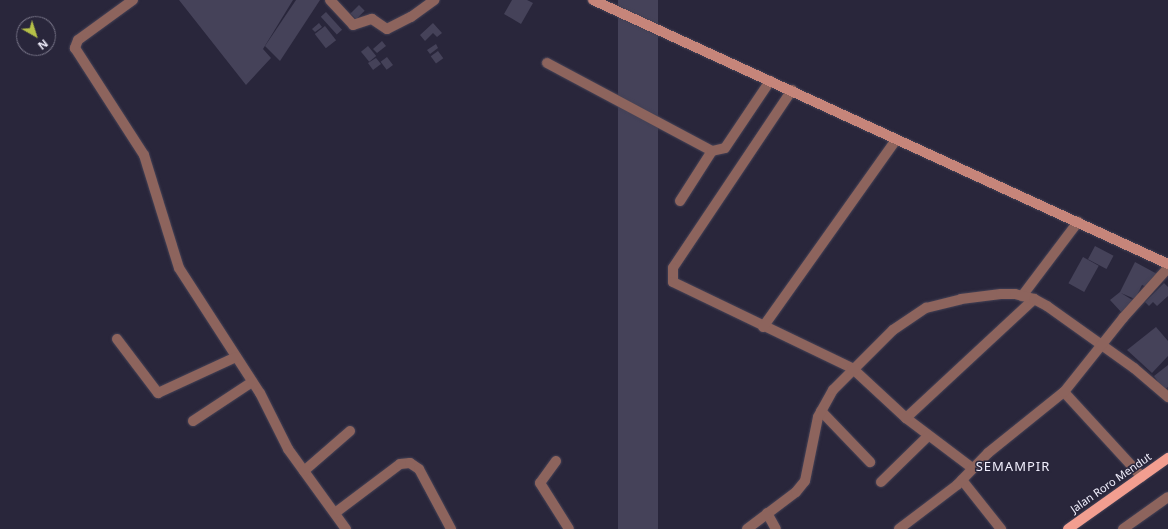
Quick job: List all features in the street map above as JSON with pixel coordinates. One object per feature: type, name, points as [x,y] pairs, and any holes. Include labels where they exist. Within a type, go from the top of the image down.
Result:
[{"type":"main road","points":[[593,0],[792,90],[896,140],[1168,264]]},
{"type":"main road","name":"Jalan Roro Mendut","points":[[1068,529],[1168,458]]},
{"type":"street","points":[[133,0],[78,40],[75,48],[144,154],[176,262],[252,382],[288,449],[346,529]]},
{"type":"street","points":[[330,0],[353,25],[372,19],[387,29],[404,21],[434,0]]},
{"type":"street","points":[[547,63],[712,151],[725,148],[770,81]]},
{"type":"street","points":[[792,90],[673,268],[671,278],[677,286],[852,368],[906,418],[972,468]]},
{"type":"street","points":[[764,327],[896,140]]},
{"type":"street","points":[[680,201],[712,151]]},
{"type":"street","points":[[1022,296],[1078,222]]},
{"type":"street","points":[[899,529],[962,480],[972,468],[1064,392],[1101,346],[1168,268]]},
{"type":"street","points":[[747,529],[796,492],[805,481],[821,410],[833,390],[852,368],[893,330],[926,308],[961,299],[995,295],[1022,296],[1034,299],[1047,306],[1101,346],[1134,368],[1168,397]]},
{"type":"street","points":[[906,418],[1034,299]]},
{"type":"street","points":[[117,339],[158,392],[236,357]]},
{"type":"street","points":[[193,421],[252,382]]},
{"type":"street","points":[[1064,392],[1142,477]]},
{"type":"street","points":[[821,410],[870,462]]},
{"type":"street","points":[[304,472],[350,431]]},
{"type":"street","points":[[881,482],[928,436]]},
{"type":"street","points":[[556,461],[540,483],[569,529]]},
{"type":"street","points":[[335,513],[400,464],[410,463],[419,469],[451,529]]},
{"type":"street","points":[[962,480],[1001,529]]},
{"type":"street","points":[[1123,529],[1168,497]]},
{"type":"street","points":[[767,513],[776,529]]},
{"type":"building","points":[[179,0],[293,0],[263,49],[271,58],[246,85]]},
{"type":"building","points":[[296,0],[320,0],[280,61],[265,46]]},
{"type":"building","points":[[512,0],[527,0],[533,3],[521,24],[504,14]]},
{"type":"building","points":[[618,0],[658,0],[658,529],[618,529]]},
{"type":"building","points":[[359,5],[365,11],[356,19],[351,13]]},
{"type":"building","points":[[326,12],[342,30],[337,35],[321,17]]},
{"type":"building","points":[[319,23],[322,27],[315,32],[312,29]]},
{"type":"building","points":[[433,23],[442,33],[437,37],[433,33],[425,41],[420,35]]},
{"type":"building","points":[[325,26],[336,40],[326,48],[315,34]]},
{"type":"building","points":[[382,41],[386,46],[377,53],[373,49]]},
{"type":"building","points":[[436,44],[438,48],[430,54],[427,50]]},
{"type":"building","points":[[368,46],[376,56],[369,62],[361,52]]},
{"type":"building","points":[[438,51],[443,58],[436,64],[431,56]]},
{"type":"building","points":[[387,57],[393,65],[387,70],[381,62]]},
{"type":"building","points":[[376,58],[381,64],[373,70],[368,63]]},
{"type":"building","points":[[1095,246],[1114,256],[1106,269],[1088,259]]},
{"type":"building","points":[[1083,257],[1099,266],[1084,292],[1068,283]]},
{"type":"building","points":[[1135,262],[1159,275],[1149,288],[1142,285],[1135,299],[1121,293],[1134,301],[1122,313],[1110,300],[1120,292]]},
{"type":"building","points":[[1164,283],[1168,287],[1168,296],[1157,306],[1153,302],[1149,306],[1145,302]]},
{"type":"building","points":[[1156,327],[1168,341],[1168,356],[1152,373],[1127,350]]},
{"type":"building","points":[[1168,365],[1168,387],[1164,390],[1154,376]]},
{"type":"district","name":"SEMAMPIR","points":[[1013,466]]}]
